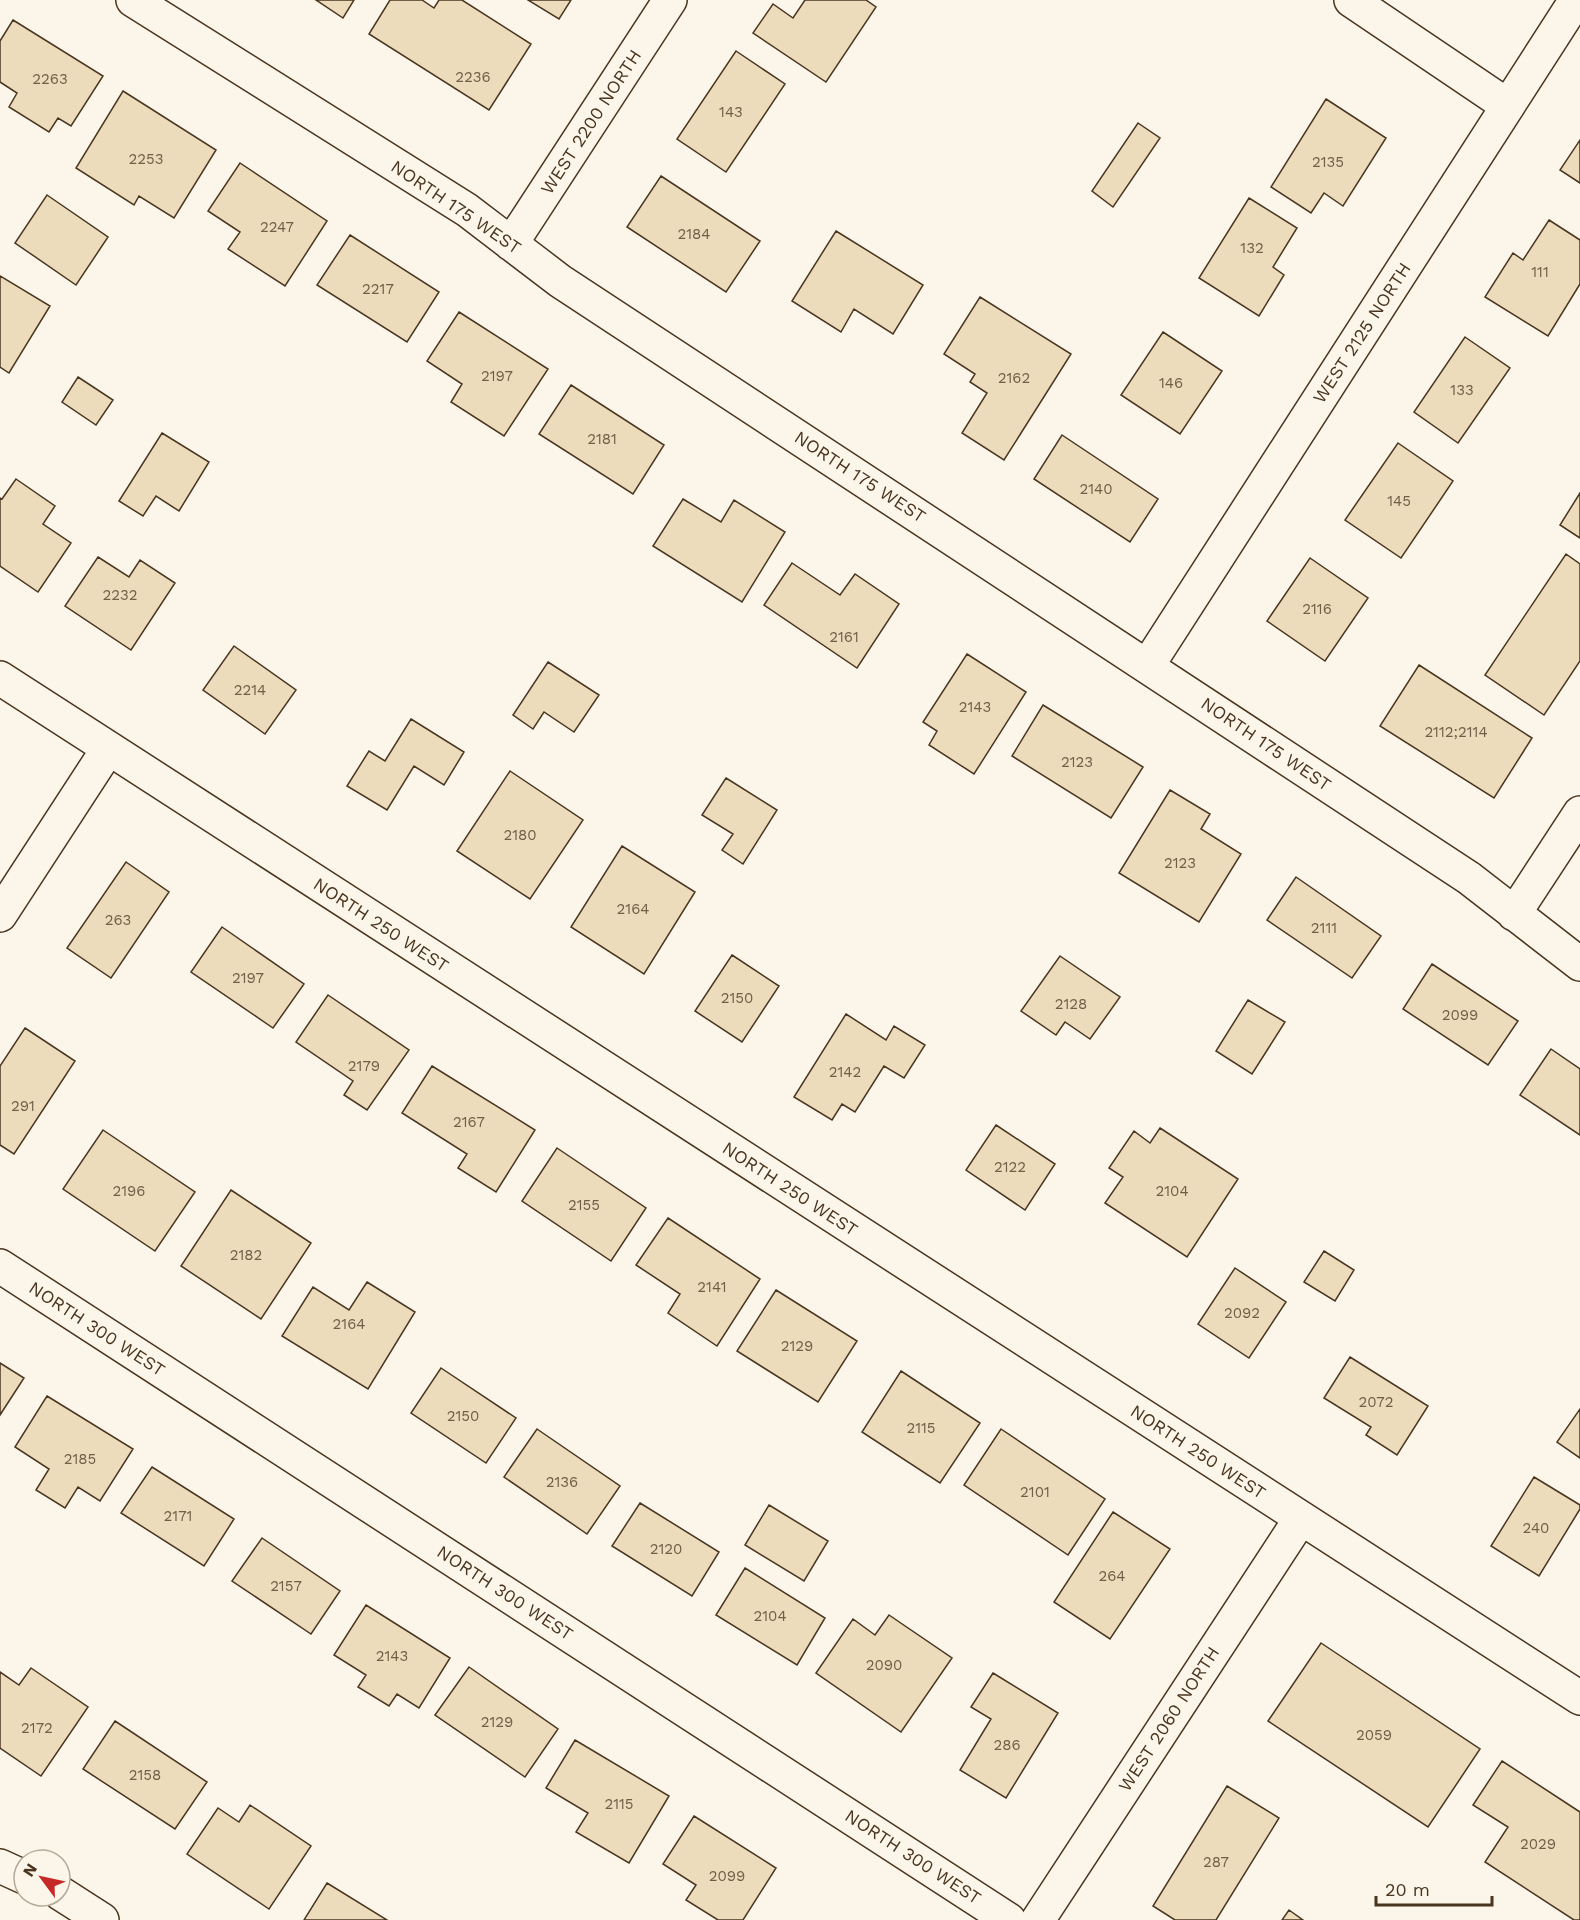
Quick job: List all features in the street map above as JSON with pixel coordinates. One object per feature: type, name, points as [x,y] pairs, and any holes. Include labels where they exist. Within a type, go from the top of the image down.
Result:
[{"type":"street","name":"NORTH 175 WEST","points":[[134,0],[467,210],[570,287],[1469,878],[1580,964]]},
{"type":"street","name":"WEST 2200 NORTH","points":[[511,244],[670,0]]},
{"type":"street","points":[[1351,0],[1508,106]]},
{"type":"street","name":"WEST 2125 NORTH","points":[[1148,666],[1576,0]]},
{"type":"street","name":"NORTH 250 WEST","points":[[0,678],[1300,1518],[1576,1688]]},
{"type":"street","points":[[0,915],[108,749]]},
{"type":"street","points":[[1514,914],[1580,813]]},
{"type":"street","name":"NORTH 300 WEST","points":[[0,1266],[1009,1920]]},
{"type":"street","name":"WEST 2060 NORTH","points":[[1038,1920],[1300,1518]]},
{"type":"street","points":[[72,1901],[102,1920]]},
{"type":"building","points":[[316,0],[354,0],[343,18]]},
{"type":"building","points":[[390,0],[422,0],[434,8],[439,0],[462,0],[531,44],[489,110],[369,34]]},
{"type":"building","points":[[528,0],[571,0],[559,19]]},
{"type":"building","points":[[805,0],[866,0],[876,7],[826,82],[753,33],[773,4],[793,18]]},
{"type":"building","points":[[13,20],[103,76],[71,126],[58,118],[49,132],[9,107],[17,93],[0,82],[0,41]]},
{"type":"building","points":[[736,51],[785,84],[726,172],[677,139]]},
{"type":"building","points":[[123,91],[216,150],[174,218],[139,196],[134,205],[76,168]]},
{"type":"building","points":[[1326,99],[1386,138],[1343,206],[1324,193],[1311,213],[1271,187]]},
{"type":"building","points":[[1138,123],[1160,138],[1113,207],[1092,191]]},
{"type":"building","points":[[1580,140],[1580,183],[1560,170]]},
{"type":"building","points":[[240,163],[327,221],[285,286],[228,249],[240,232],[208,211]]},
{"type":"building","points":[[661,176],[760,241],[726,292],[627,227]]},
{"type":"building","points":[[47,195],[108,237],[76,285],[15,243]]},
{"type":"building","points":[[1249,198],[1297,228],[1273,267],[1284,275],[1259,316],[1199,278]]},
{"type":"building","points":[[1549,220],[1580,240],[1580,284],[1548,336],[1485,297],[1513,253],[1523,260]]},
{"type":"building","points":[[836,231],[923,285],[893,334],[854,309],[841,332],[792,301]]},
{"type":"building","points":[[350,235],[439,292],[407,342],[317,285]]},
{"type":"building","points":[[0,276],[50,306],[9,373],[0,367]]},
{"type":"building","points":[[980,297],[1071,354],[1004,460],[962,433],[987,393],[970,382],[975,374],[944,354]]},
{"type":"building","points":[[459,312],[548,369],[504,436],[451,402],[462,384],[427,361]]},
{"type":"building","points":[[1163,332],[1222,371],[1180,434],[1121,395]]},
{"type":"building","points":[[1465,337],[1510,368],[1458,443],[1414,412]]},
{"type":"building","points":[[78,377],[113,400],[96,425],[62,402]]},
{"type":"building","points":[[571,385],[664,445],[633,494],[539,434]]},
{"type":"building","points":[[162,433],[209,462],[179,511],[156,496],[143,516],[119,501]]},
{"type":"building","points":[[1062,435],[1158,499],[1130,542],[1034,479]]},
{"type":"building","points":[[1398,443],[1453,481],[1401,558],[1345,520]]},
{"type":"building","points":[[16,479],[55,506],[43,524],[71,543],[38,592],[0,566],[0,498],[2,499]]},
{"type":"building","points":[[1580,493],[1580,538],[1560,525]]},
{"type":"building","points":[[683,499],[721,522],[734,500],[785,532],[742,602],[653,546]]},
{"type":"building","points":[[1566,554],[1580,564],[1580,661],[1544,715],[1485,675]]},
{"type":"building","points":[[98,557],[129,577],[140,560],[175,583],[131,650],[65,606]]},
{"type":"building","points":[[1310,558],[1368,598],[1325,661],[1267,621]]},
{"type":"building","points":[[792,563],[840,595],[855,574],[899,604],[857,668],[764,605]]},
{"type":"building","points":[[234,646],[296,690],[265,734],[203,690]]},
{"type":"building","points":[[967,654],[1026,692],[974,774],[929,745],[937,731],[923,722]]},
{"type":"building","points":[[548,662],[599,695],[574,732],[544,712],[533,729],[513,715]]},
{"type":"building","points":[[1419,665],[1532,738],[1494,798],[1380,726]]},
{"type":"building","points":[[1043,705],[1143,767],[1111,818],[1012,756]]},
{"type":"building","points":[[411,719],[464,752],[444,785],[414,766],[387,810],[347,786],[369,751],[385,761]]},
{"type":"building","points":[[510,771],[583,820],[530,899],[457,851]]},
{"type":"building","points":[[726,778],[777,810],[743,864],[722,850],[733,834],[702,815]]},
{"type":"building","points":[[1170,790],[1210,814],[1201,829],[1241,854],[1199,922],[1119,873]]},
{"type":"building","points":[[622,846],[695,892],[644,974],[571,927]]},
{"type":"building","points":[[126,862],[169,892],[111,978],[67,948]]},
{"type":"building","points":[[1296,877],[1381,936],[1352,978],[1267,920]]},
{"type":"building","points":[[222,927],[304,984],[273,1028],[191,972]]},
{"type":"building","points":[[732,955],[779,986],[742,1042],[695,1011]]},
{"type":"building","points":[[1060,956],[1120,997],[1090,1039],[1065,1022],[1056,1035],[1021,1011]]},
{"type":"building","points":[[1432,964],[1518,1021],[1488,1065],[1403,1009]]},
{"type":"building","points":[[328,995],[409,1050],[367,1110],[344,1095],[353,1081],[296,1042]]},
{"type":"building","points":[[1248,1000],[1285,1022],[1252,1074],[1216,1051]]},
{"type":"building","points":[[846,1014],[886,1040],[894,1026],[925,1045],[904,1078],[884,1066],[855,1112],[842,1104],[832,1120],[794,1097]]},
{"type":"building","points":[[25,1028],[75,1061],[14,1154],[0,1145],[0,1066]]},
{"type":"building","points":[[1551,1049],[1580,1069],[1580,1135],[1520,1095]]},
{"type":"building","points":[[432,1066],[535,1130],[496,1192],[458,1168],[467,1154],[402,1113]]},
{"type":"building","points":[[996,1125],[1055,1164],[1025,1210],[966,1170]]},
{"type":"building","points":[[1160,1128],[1238,1179],[1187,1257],[1105,1203],[1123,1177],[1109,1168],[1134,1131],[1150,1143]]},
{"type":"building","points":[[103,1130],[195,1192],[155,1251],[63,1189]]},
{"type":"building","points":[[557,1148],[646,1208],[611,1261],[522,1201]]},
{"type":"building","points":[[231,1190],[311,1243],[261,1319],[181,1266]]},
{"type":"building","points":[[668,1218],[760,1279],[717,1346],[668,1313],[680,1294],[636,1265]]},
{"type":"building","points":[[1324,1251],[1354,1270],[1335,1301],[1304,1282]]},
{"type":"building","points":[[1235,1268],[1286,1302],[1249,1358],[1198,1324]]},
{"type":"building","points":[[367,1282],[415,1312],[368,1389],[282,1336],[313,1287],[349,1310]]},
{"type":"building","points":[[776,1290],[857,1341],[818,1402],[737,1351]]},
{"type":"building","points":[[1350,1357],[1428,1406],[1397,1455],[1366,1435],[1371,1427],[1324,1398]]},
{"type":"building","points":[[0,1363],[24,1378],[0,1415]]},
{"type":"building","points":[[441,1368],[516,1418],[486,1463],[411,1413]]},
{"type":"building","points":[[901,1371],[980,1423],[940,1483],[862,1432]]},
{"type":"building","points":[[47,1396],[133,1449],[100,1501],[78,1487],[65,1508],[36,1490],[49,1469],[15,1447]]},
{"type":"building","points":[[1580,1409],[1580,1458],[1557,1442]]},
{"type":"building","points":[[537,1429],[620,1486],[587,1534],[504,1477]]},
{"type":"building","points":[[1001,1429],[1105,1499],[1068,1555],[964,1485]]},
{"type":"building","points":[[152,1467],[234,1519],[204,1566],[121,1513]]},
{"type":"building","points":[[1534,1477],[1580,1505],[1580,1509],[1539,1576],[1491,1546]]},
{"type":"building","points":[[640,1503],[719,1552],[692,1596],[612,1546]]},
{"type":"building","points":[[769,1505],[828,1541],[804,1581],[745,1545]]},
{"type":"building","points":[[1113,1512],[1170,1549],[1110,1639],[1054,1602]]},
{"type":"building","points":[[262,1538],[340,1591],[311,1634],[232,1581]]},
{"type":"building","points":[[745,1568],[825,1618],[797,1665],[716,1615]]},
{"type":"building","points":[[366,1605],[450,1658],[419,1708],[397,1694],[389,1706],[358,1687],[366,1675],[334,1655]]},
{"type":"building","points":[[889,1615],[952,1658],[901,1732],[816,1673],[853,1619],[875,1635]]},
{"type":"building","points":[[1321,1643],[1480,1749],[1428,1827],[1268,1721]]},
{"type":"building","points":[[469,1667],[558,1729],[525,1777],[435,1715]]},
{"type":"building","points":[[31,1668],[88,1707],[41,1776],[0,1748],[0,1672],[19,1685]]},
{"type":"building","points":[[993,1673],[1058,1713],[1006,1798],[960,1770],[991,1719],[971,1707]]},
{"type":"building","points":[[115,1721],[207,1782],[175,1829],[83,1769]]},
{"type":"building","points":[[575,1740],[669,1796],[629,1863],[576,1832],[588,1813],[546,1788]]},
{"type":"building","points":[[1502,1761],[1580,1812],[1580,1920],[1574,1920],[1485,1862],[1508,1827],[1473,1805]]},
{"type":"building","points":[[1227,1786],[1279,1818],[1216,1920],[1175,1920],[1153,1906]]},
{"type":"building","points":[[250,1805],[311,1846],[269,1909],[187,1854],[218,1808],[239,1822]]},
{"type":"building","points":[[694,1816],[776,1868],[743,1920],[718,1920],[686,1900],[696,1885],[663,1864]]},
{"type":"building","points":[[327,1883],[387,1920],[304,1920]]},
{"type":"building","points":[[1289,1910],[1303,1920],[1282,1920]]}]
